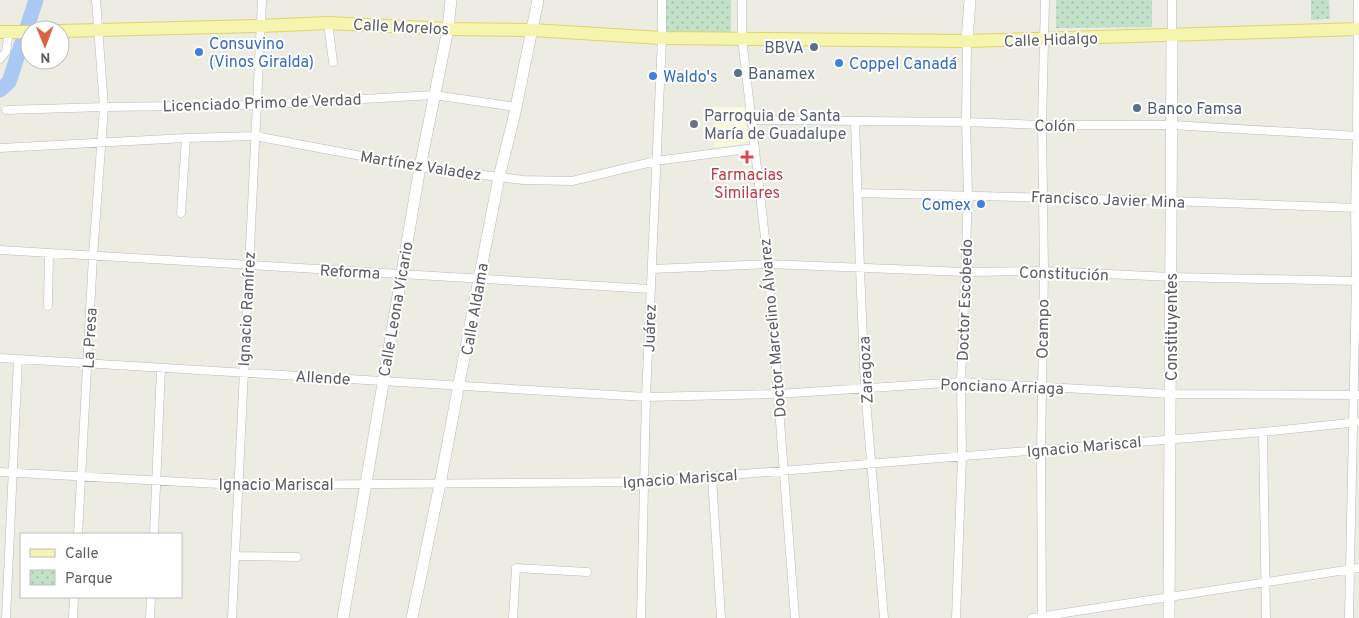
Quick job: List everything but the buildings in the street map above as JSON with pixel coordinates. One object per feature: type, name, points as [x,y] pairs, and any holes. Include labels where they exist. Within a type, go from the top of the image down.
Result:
[{"type":"main road","name":"Calle Leona Vicario","points":[[343,618],[420,166],[448,29],[452,0]]},
{"type":"main road","name":"Calle Aldama","points":[[412,618],[460,386],[499,178],[538,0]]},
{"type":"main road","points":[[967,41],[970,0]]},
{"type":"main road","name":"Calle Morelos","points":[[70,31],[260,26],[328,22],[448,29],[532,30],[662,38],[742,38]]},
{"type":"main road","name":"Calle Hidalgo","points":[[742,38],[967,41],[1044,40],[1358,29]]},
{"type":"main road","name":"Constituyentes","points":[[1169,618],[1172,35]]},
{"type":"street","name":"La Presa","points":[[78,533],[93,256],[104,106],[96,0]]},
{"type":"street","name":"Ignacio Ramírez","points":[[232,618],[262,0]]},
{"type":"street","name":"Juárez","points":[[641,618],[646,397],[662,38],[662,0]]},
{"type":"street","name":"Doctor Marcelino Álvarez","points":[[742,0],[742,38],[768,264],[795,618]]},
{"type":"street","name":"Ocampo","points":[[1042,617],[1041,387],[1044,271],[1042,125],[1046,0]]},
{"type":"street","points":[[1172,0],[1172,35]]},
{"type":"street","points":[[1349,618],[1356,423],[1358,0]]},
{"type":"street","points":[[328,22],[333,62]]},
{"type":"street","points":[[0,59],[6,52],[15,32]]},
{"type":"street","name":"Doctor Escobedo","points":[[956,618],[968,195],[966,122],[967,41]]},
{"type":"street","name":"Licenciado Primo de Verdad","points":[[6,110],[104,106],[256,105],[434,95],[516,107]]},
{"type":"street","name":"Colón","points":[[751,120],[966,122],[1042,125],[1172,125],[1358,136]]},
{"type":"street","name":"Zaragoza","points":[[855,121],[865,388],[884,618]]},
{"type":"street","name":"Martínez Valadez","points":[[0,148],[255,136],[420,166],[499,178],[572,181],[656,161],[754,148]]},
{"type":"street","points":[[181,213],[186,138]]},
{"type":"street","name":"Francisco Javier Mina","points":[[858,193],[1357,208]]},
{"type":"street","name":"Reforma","points":[[0,250],[651,289]]},
{"type":"street","points":[[48,306],[49,253]]},
{"type":"street","name":"Constitución","points":[[652,269],[768,264],[965,272],[1044,271],[1171,277],[1357,281]]},
{"type":"street","name":"Allende","points":[[0,358],[646,397]]},
{"type":"street","points":[[6,618],[18,359]]},
{"type":"street","points":[[154,533],[161,368]]},
{"type":"street","name":"Ponciano Arriaga","points":[[646,397],[777,394],[962,382],[1170,394],[1356,395]]},
{"type":"street","name":"Ignacio Mariscal","points":[[0,472],[238,485],[644,482],[1356,423]]},
{"type":"street","points":[[1263,432],[1266,618]]},
{"type":"street","points":[[712,477],[721,618]]},
{"type":"street","points":[[234,556],[297,557]]},
{"type":"street","points":[[513,618],[516,568],[586,572]]},
{"type":"street","points":[[1032,618],[1359,568]]},
{"type":"street","points":[[73,618],[74,598]]},
{"type":"street","points":[[150,618],[151,598]]},
{"type":"shaded area","points":[[713,107],[745,107],[748,143],[714,148]]},
{"type":"green space","points":[[661,0],[731,0],[731,34],[661,33]]},
{"type":"green space","points":[[1056,0],[1152,0],[1152,27],[1056,28]]},
{"type":"green space","points":[[1311,0],[1329,0],[1330,19],[1311,20]]},
{"type":"waterway","points":[[0,90],[9,82],[36,0]]},
{"type":"place","name":"BBVA","points":[[814,47]]},
{"type":"place","name":"Consuvino (Vinos Giralda)","points":[[199,52]]},
{"type":"place","name":"Coppel Canadá","points":[[839,63]]},
{"type":"place","name":"Banamex","points":[[738,73]]},
{"type":"place","name":"Waldo's","points":[[653,76]]},
{"type":"place","name":"Banco Famsa","points":[[1137,108]]},
{"type":"place","name":"Parroquia de Santa María de Guadalupe","points":[[694,124]]},
{"type":"place","name":"Farmacias Similares","points":[[747,157]]},
{"type":"place","name":"Comex","points":[[981,204]]}]
